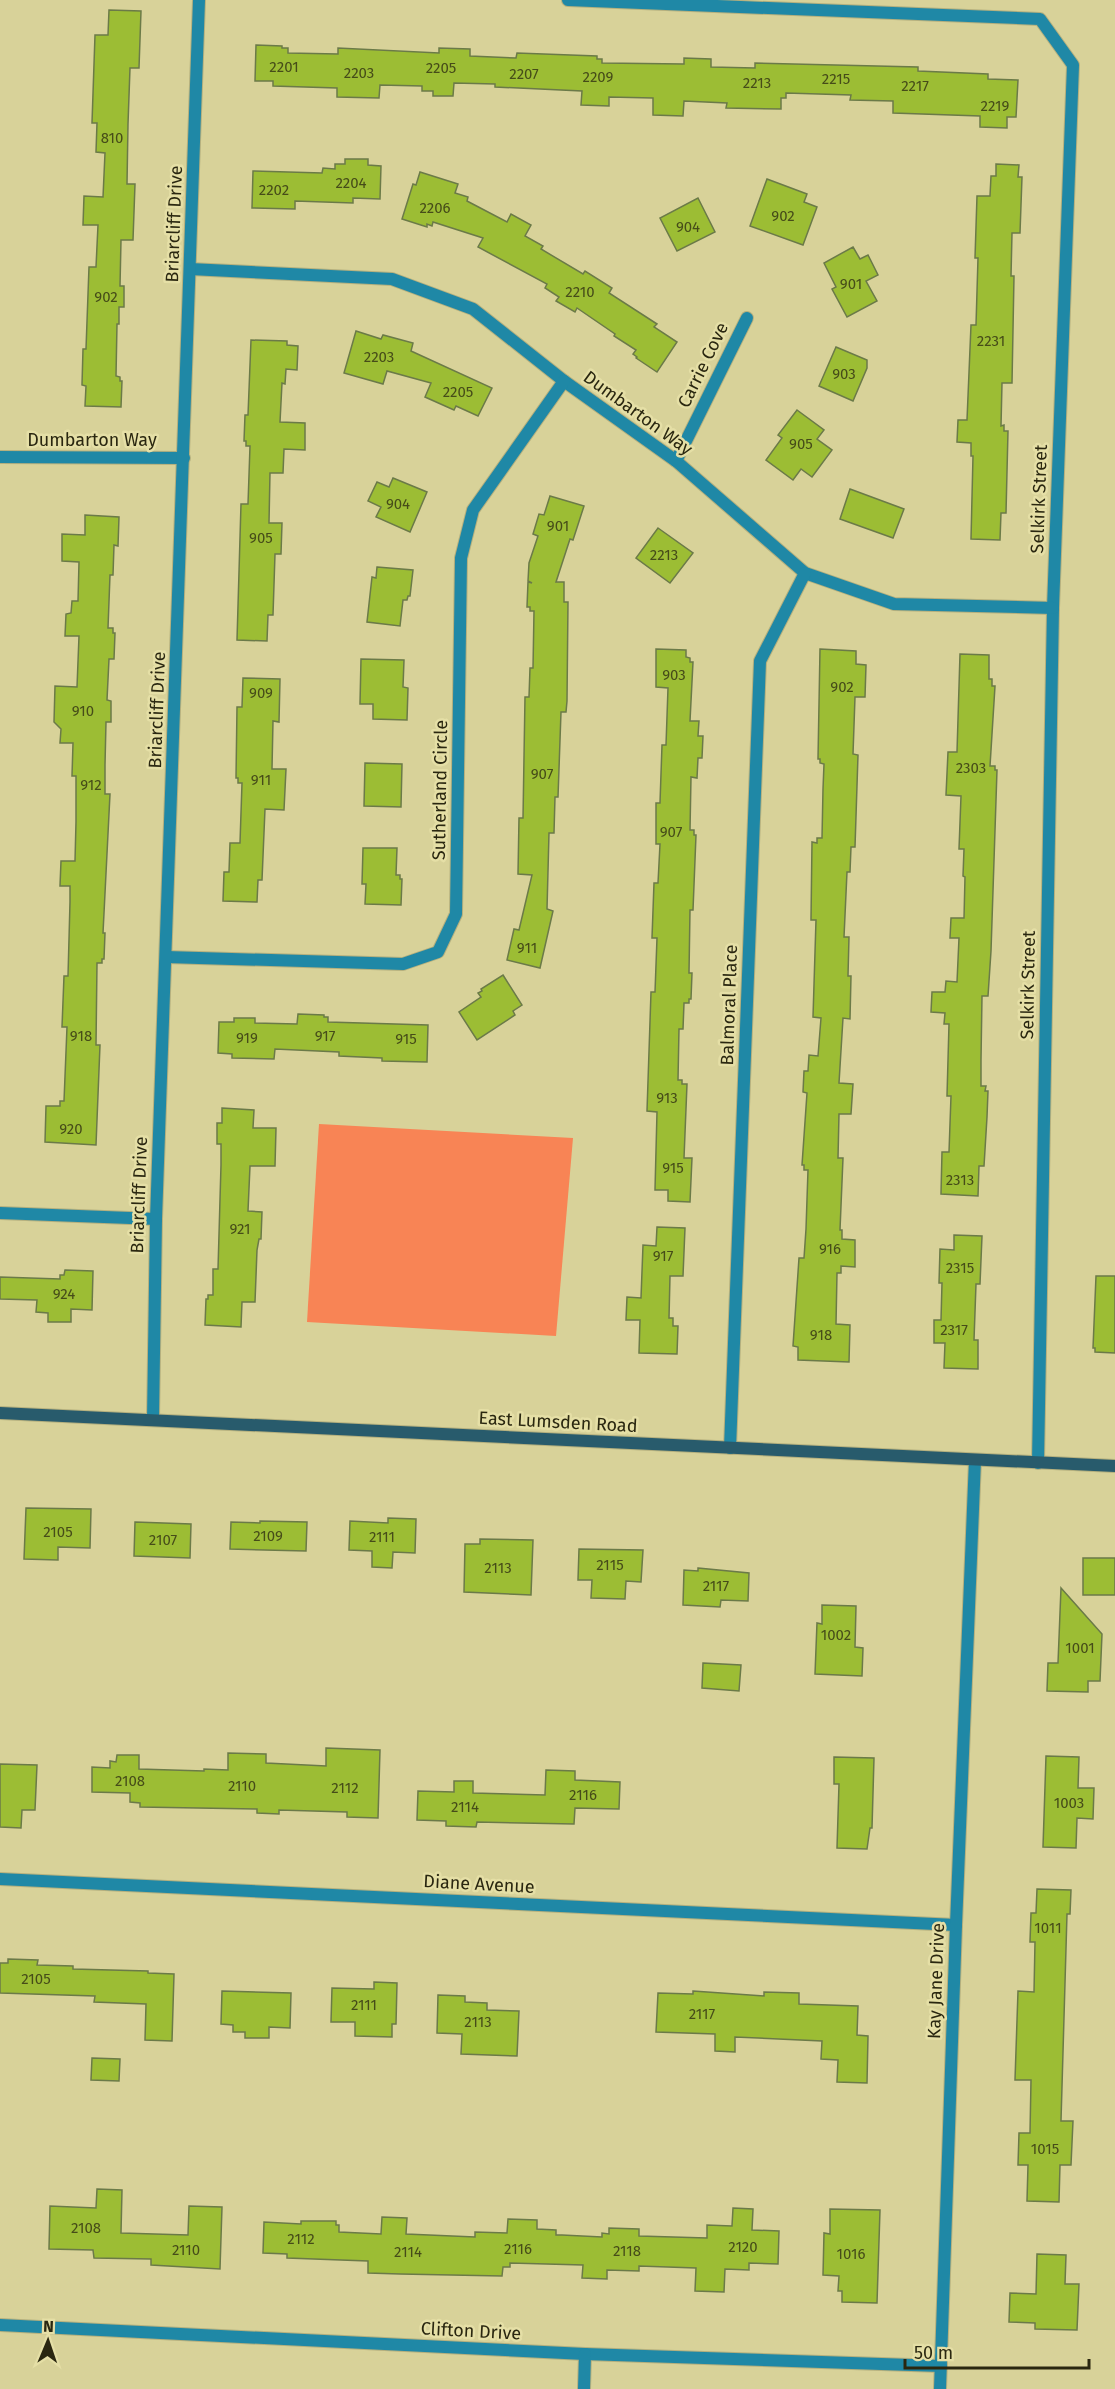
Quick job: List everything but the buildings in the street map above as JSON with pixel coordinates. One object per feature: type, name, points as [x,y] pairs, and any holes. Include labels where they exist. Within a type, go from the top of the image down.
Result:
[{"type":"street","name":"Briarcliff Drive","points":[[153,1420],[156,1219],[199,0]]},
{"type":"street","name":"Selkirk Street","points":[[568,0],[1040,20],[1073,65],[1053,608],[1038,1463]]},
{"type":"street","name":"Dumbarton Way","points":[[190,268],[392,279],[473,309],[564,381],[675,461],[805,573],[894,603],[1053,608]]},
{"type":"street","name":"Carrie Cove","points":[[675,461],[747,318]]},
{"type":"street","name":"Sutherland Circle","points":[[166,957],[403,964],[438,952],[456,914],[461,558],[473,510],[564,381]]},
{"type":"street","name":"Dumbarton Way","points":[[0,457],[184,458]]},
{"type":"street","name":"Balmoral Place","points":[[730,1448],[760,661],[805,573]]},
{"type":"street","points":[[0,1213],[156,1219]]},
{"type":"street","name":"East Lumsden Road","points":[[0,1413],[1115,1466]]},
{"type":"street","name":"Kay Jane Drive","points":[[940,2389],[975,1460]]},
{"type":"street","name":"Diane Avenue","points":[[0,1879],[956,1925]]},
{"type":"street","name":"Clifton Drive","points":[[0,2325],[585,2354],[941,2366]]},
{"type":"street","points":[[584,2389],[585,2354]]},
{"type":"shaded area","points":[[319,1124],[573,1138],[556,1336],[307,1322]]}]
